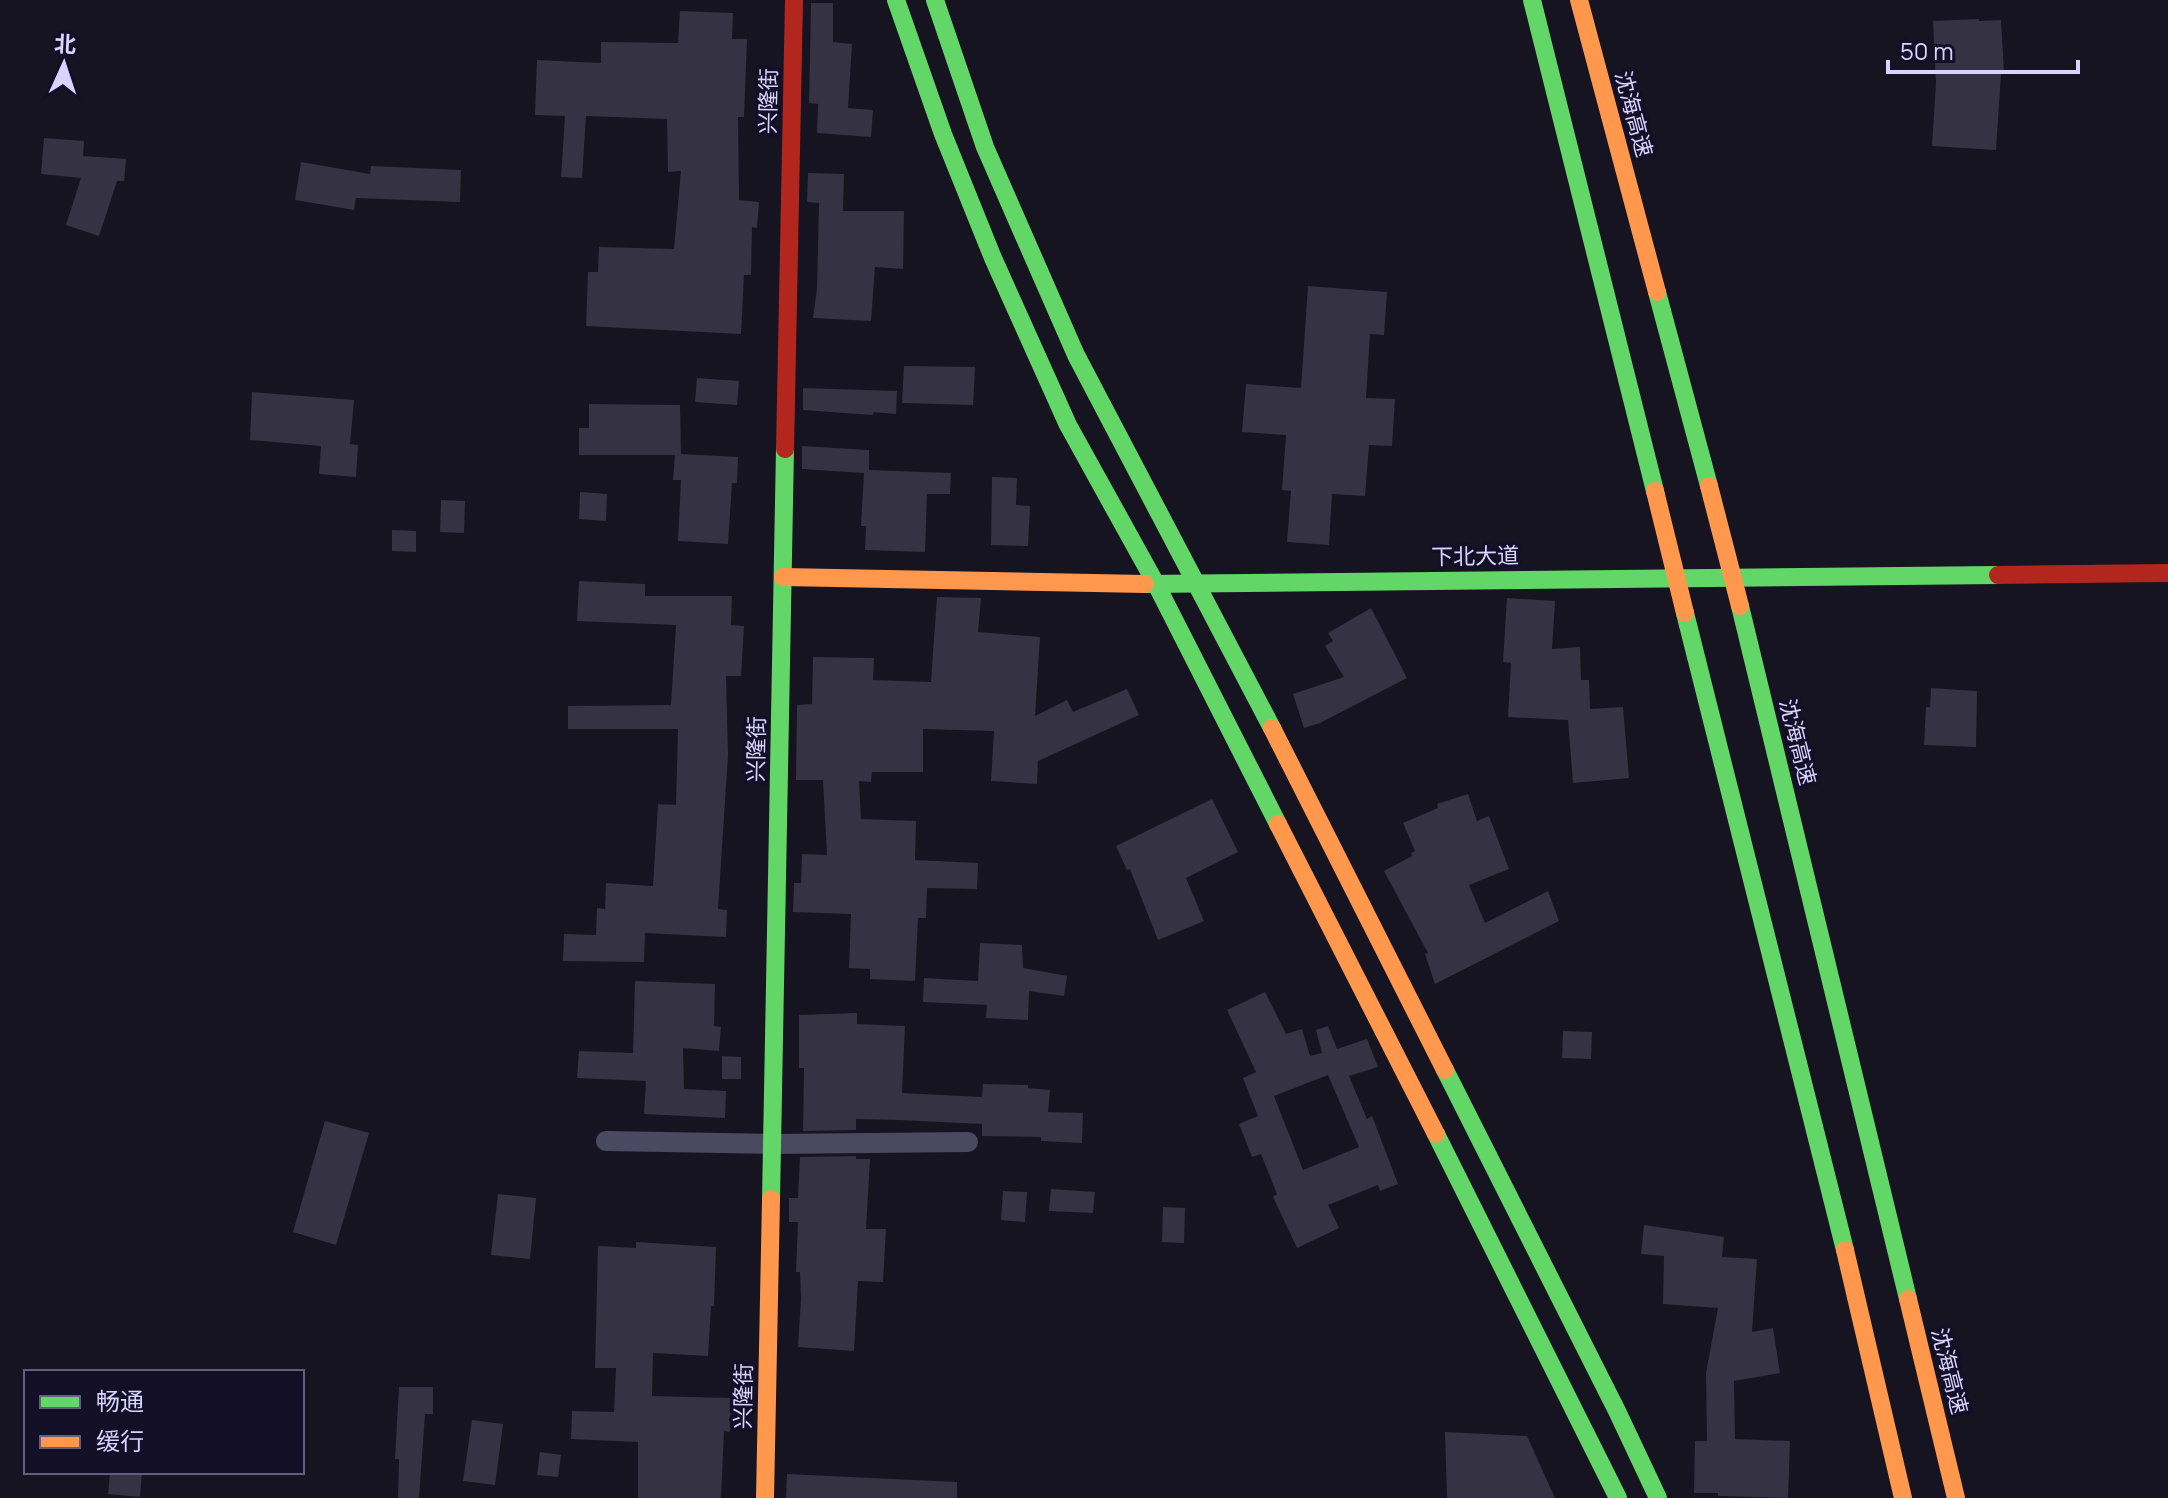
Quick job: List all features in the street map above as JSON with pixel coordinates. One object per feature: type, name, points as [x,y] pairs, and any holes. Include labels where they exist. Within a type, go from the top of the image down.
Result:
[{"type":"main road","name":"兴隆街","points":[[765,1498],[794,0]]},
{"type":"main road","points":[[896,0],[943,134],[1029,343],[1068,425],[1156,584],[1489,1237],[1618,1498]]},
{"type":"main road","points":[[935,0],[985,147],[1069,341],[1270,724],[1658,1498]]},
{"type":"main road","points":[[1532,0],[1866,1335],[1903,1498]]},
{"type":"main road","name":"沈海高速","points":[[1579,0],[1740,606],[1956,1498]]},
{"type":"main road","name":"下北大道","points":[[783,577],[1156,584],[2168,573]]},
{"type":"street","points":[[606,1141],[772,1144],[968,1142]]},
{"type":"building","points":[[811,3],[833,3],[833,42],[852,44],[848,108],[873,110],[871,137],[817,133],[818,104],[809,103]]},
{"type":"building","points":[[680,11],[733,13],[732,39],[747,39],[744,117],[738,117],[739,200],[759,202],[757,228],[752,227],[751,275],[744,275],[741,334],[586,326],[588,272],[598,272],[599,247],[674,249],[681,171],[668,172],[667,119],[586,116],[582,178],[561,177],[565,116],[535,115],[537,60],[601,63],[601,42],[678,43]]},
{"type":"building","points":[[2001,20],[2004,73],[2001,74],[1996,150],[1932,146],[1936,82],[1933,21]]},
{"type":"building","points":[[44,138],[84,141],[83,156],[126,159],[124,181],[117,181],[99,236],[66,225],[81,178],[41,174]]},
{"type":"building","points":[[301,162],[370,174],[371,166],[461,170],[460,202],[356,198],[354,210],[295,200]]},
{"type":"building","points":[[808,173],[844,174],[843,211],[904,211],[903,269],[875,267],[871,321],[813,318],[817,289],[819,203],[807,202]]},
{"type":"building","points":[[1308,286],[1387,292],[1384,335],[1370,334],[1366,398],[1395,399],[1392,446],[1369,445],[1365,496],[1332,494],[1329,545],[1287,542],[1291,491],[1282,490],[1286,435],[1242,432],[1246,384],[1301,388]]},
{"type":"building","points":[[904,366],[975,367],[973,405],[902,403]]},
{"type":"building","points":[[697,378],[739,381],[737,405],[695,402]]},
{"type":"building","points":[[803,388],[897,391],[896,414],[803,410]]},
{"type":"building","points":[[252,392],[354,400],[350,444],[358,445],[356,477],[319,474],[321,446],[250,440]]},
{"type":"building","points":[[589,404],[680,405],[681,454],[738,457],[737,483],[732,483],[728,544],[678,541],[681,480],[673,480],[675,455],[579,455],[579,428],[589,428]]},
{"type":"building","points":[[802,446],[869,450],[869,470],[951,473],[950,494],[927,494],[925,552],[865,550],[866,526],[861,526],[864,473],[802,469]]},
{"type":"building","points":[[992,477],[1017,478],[1016,505],[1030,506],[1028,546],[991,545]]},
{"type":"building","points":[[580,492],[607,494],[606,521],[579,519]]},
{"type":"building","points":[[441,500],[465,501],[464,533],[440,532]]},
{"type":"building","points":[[392,530],[416,531],[416,552],[392,551]]},
{"type":"building","points":[[579,581],[645,584],[645,596],[732,596],[731,625],[744,626],[741,676],[726,676],[728,755],[718,909],[727,910],[726,937],[645,933],[644,962],[563,961],[564,934],[596,935],[597,908],[605,909],[606,883],[653,886],[658,804],[676,805],[678,729],[568,729],[568,706],[671,705],[676,625],[577,621]]},
{"type":"building","points":[[937,597],[981,598],[978,632],[1040,637],[1035,716],[1067,700],[1073,712],[1127,689],[1139,715],[1038,761],[1037,784],[991,781],[994,731],[923,729],[923,772],[872,772],[871,782],[859,781],[861,819],[916,821],[915,860],[978,863],[977,889],[927,888],[926,918],[918,918],[915,981],[870,979],[870,969],[849,968],[851,914],[793,912],[794,883],[801,883],[802,854],[827,855],[823,780],[796,780],[797,705],[812,704],[813,657],[874,658],[873,680],[931,682]]},
{"type":"building","points":[[1507,598],[1555,601],[1552,649],[1580,647],[1581,680],[1589,680],[1590,709],[1623,707],[1629,778],[1573,783],[1568,720],[1508,717],[1511,663],[1503,662]]},
{"type":"building","points":[[1371,608],[1407,678],[1320,723],[1304,728],[1293,694],[1344,677],[1325,646],[1333,641],[1328,633]]},
{"type":"building","points":[[1931,688],[1977,691],[1976,747],[1924,745],[1926,707],[1930,707]]},
{"type":"building","points":[[1468,794],[1477,821],[1489,816],[1509,869],[1469,885],[1485,923],[1548,891],[1559,921],[1435,984],[1425,954],[1428,953],[1384,871],[1412,856],[1411,853],[1415,851],[1403,823],[1438,808],[1437,804]]},
{"type":"building","points":[[1212,799],[1238,852],[1186,878],[1204,921],[1158,940],[1130,869],[1127,870],[1116,846]]},
{"type":"building","points":[[980,943],[1022,945],[1023,968],[1067,976],[1064,996],[1029,991],[1028,1020],[986,1018],[987,1005],[923,1002],[924,978],[978,981]]},
{"type":"building","points":[[635,981],[715,984],[714,1026],[721,1027],[719,1051],[683,1048],[684,1089],[726,1091],[725,1118],[644,1114],[646,1081],[577,1078],[579,1051],[633,1053]]},
{"type":"building","points":[[1265,992],[1286,1034],[1302,1029],[1310,1056],[1322,1053],[1316,1030],[1328,1026],[1337,1049],[1367,1039],[1378,1067],[1349,1076],[1367,1119],[1372,1116],[1398,1184],[1380,1191],[1378,1185],[1328,1205],[1339,1228],[1297,1248],[1273,1197],[1277,1194],[1261,1154],[1252,1157],[1239,1124],[1258,1116],[1243,1078],[1256,1072],[1227,1010]],"holes":[[[1328,1075],[1359,1147],[1303,1170],[1274,1096]]]},
{"type":"building","points":[[857,1013],[857,1024],[905,1026],[902,1093],[982,1097],[983,1084],[1028,1085],[1028,1088],[1050,1090],[1048,1112],[1083,1113],[1082,1143],[1041,1141],[1041,1137],[982,1136],[982,1124],[899,1120],[856,1119],[856,1130],[803,1131],[804,1068],[799,1068],[799,1015]]},
{"type":"building","points":[[1563,1031],[1592,1032],[1591,1059],[1562,1058]]},
{"type":"building","points":[[722,1056],[741,1057],[741,1079],[722,1079]]},
{"type":"building","points":[[325,1121],[369,1133],[336,1245],[293,1232]]},
{"type":"building","points":[[856,1156],[856,1159],[870,1159],[866,1229],[886,1229],[883,1282],[858,1281],[854,1351],[798,1347],[801,1299],[800,1272],[796,1272],[798,1222],[789,1222],[789,1198],[798,1198],[800,1157]]},
{"type":"building","points":[[1051,1189],[1095,1192],[1093,1213],[1049,1211]]},
{"type":"building","points":[[1003,1191],[1027,1192],[1025,1222],[1001,1220]]},
{"type":"building","points":[[498,1194],[536,1198],[530,1259],[491,1255]]},
{"type":"building","points":[[1163,1207],[1185,1208],[1184,1243],[1162,1242]]},
{"type":"building","points":[[1644,1225],[1724,1237],[1722,1257],[1757,1259],[1752,1332],[1773,1328],[1780,1373],[1734,1381],[1735,1439],[1790,1441],[1788,1498],[1694,1493],[1695,1441],[1707,1441],[1706,1373],[1718,1308],[1663,1304],[1664,1256],[1641,1254]]},
{"type":"building","points":[[636,1242],[716,1247],[708,1356],[653,1353],[652,1396],[731,1398],[730,1432],[724,1431],[721,1498],[638,1498],[638,1442],[571,1439],[572,1411],[614,1412],[616,1368],[595,1368],[598,1246],[636,1248]]},
{"type":"building","points":[[399,1387],[433,1387],[433,1414],[425,1414],[419,1498],[398,1498],[399,1459],[395,1459]]},
{"type":"building","points":[[472,1420],[503,1424],[495,1485],[463,1481]]},
{"type":"building","points":[[1445,1432],[1527,1436],[1555,1498],[1447,1498]]},
{"type":"building","points":[[540,1452],[561,1455],[558,1477],[537,1475]]},
{"type":"building","points":[[110,1474],[142,1474],[140,1497],[108,1494]]},
{"type":"building","points":[[787,1474],[957,1482],[957,1498],[786,1498]]},
{"type":"traffic: fast","points":[[896,0],[943,134],[993,258],[1068,425],[1156,584],[1278,824]]},
{"type":"traffic: fast","points":[[935,0],[985,147],[1076,355],[1272,728]]},
{"type":"traffic: fast","points":[[1532,0],[1655,491]]},
{"type":"traffic: fast","points":[[1657,292],[1709,486]]},
{"type":"traffic: fast","points":[[771,1199],[785,449]]},
{"type":"traffic: fast","points":[[1145,584],[1998,575]]},
{"type":"traffic: fast","points":[[1740,606],[1908,1299]]},
{"type":"traffic: fast","points":[[1685,613],[1845,1250]]},
{"type":"traffic: fast","points":[[1445,1070],[1658,1498]]},
{"type":"traffic: fast","points":[[1436,1134],[1618,1498]]},
{"type":"traffic: slow","points":[[1579,0],[1657,292]]},
{"type":"traffic: slow","points":[[1709,486],[1740,606]]},
{"type":"traffic: slow","points":[[1655,491],[1685,613]]},
{"type":"traffic: slow","points":[[783,577],[1145,584]]},
{"type":"traffic: slow","points":[[1272,728],[1445,1070]]},
{"type":"traffic: slow","points":[[1278,824],[1436,1134]]},
{"type":"traffic: slow","points":[[765,1498],[771,1199]]},
{"type":"traffic: slow","points":[[1845,1250],[1903,1498]]},
{"type":"traffic: slow","points":[[1908,1299],[1956,1498]]},
{"type":"traffic: jam","points":[[785,449],[794,0]]},
{"type":"traffic: jam","points":[[1998,575],[2168,573]]}]
